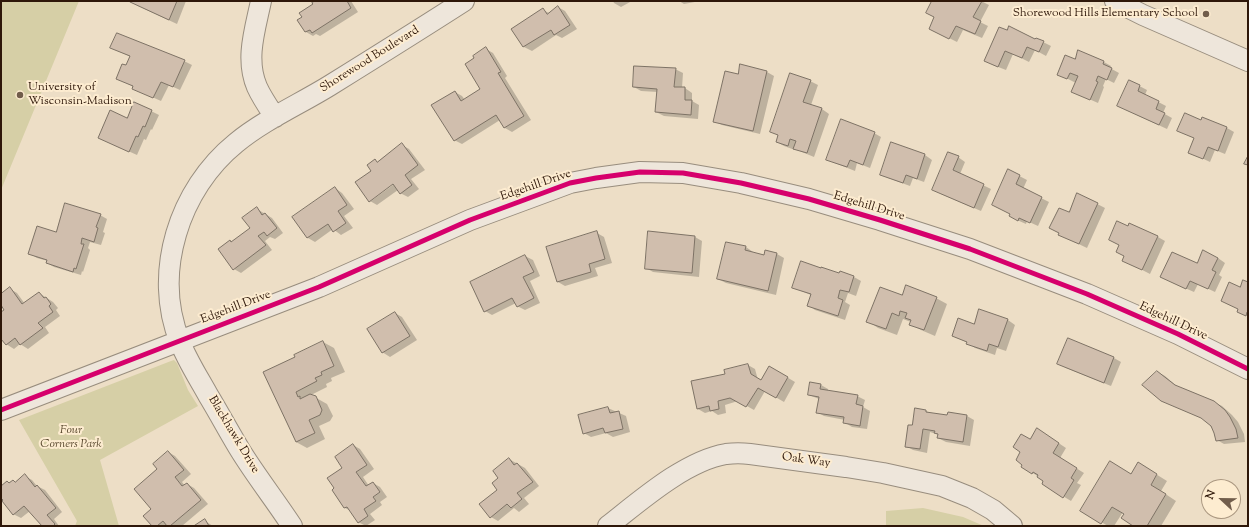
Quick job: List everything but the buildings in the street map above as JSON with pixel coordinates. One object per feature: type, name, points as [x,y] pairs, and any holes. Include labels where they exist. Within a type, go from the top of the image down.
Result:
[{"type":"street","points":[[261,1],[252,49],[251,66],[257,87],[275,117]]},
{"type":"street","name":"Shorewood Boulevard","points":[[179,341],[170,306],[169,280],[171,255],[182,218],[196,189],[216,162],[245,136],[327,87],[464,1]]},
{"type":"street","points":[[1114,1],[1248,61]]},
{"type":"street","name":"Edgehill Drive","points":[[1,410],[319,287],[470,220],[570,183],[640,172],[683,173],[756,187],[830,205],[970,249],[1087,294],[1178,334],[1248,369]]},
{"type":"street","name":"Blackhawk Drive","points":[[179,341],[188,360],[240,450],[292,526]]},
{"type":"street","name":"Oak Way","points":[[608,526],[644,498],[692,466],[708,459],[736,453],[846,467],[883,473],[942,486],[972,498],[993,510],[1012,526]]},
{"type":"green space","name":"University of Wisconsin-Madison","points":[[1,1],[79,1],[1,190]]},
{"type":"green space","name":"Four Corners Park","points":[[174,360],[177,363],[188,390],[198,406],[100,460],[119,526],[75,526],[77,521],[19,420]]},
{"type":"green space","points":[[923,508],[963,517],[984,526],[886,526],[886,511]]},
{"type":"cycle path","points":[[1,410],[319,287],[470,220],[570,183],[640,172],[683,173],[741,183],[809,199],[970,249],[1087,294],[1178,334],[1248,369]]},
{"type":"place","name":"Shorewood Hills Elementary School","points":[[1206,14]]},
{"type":"place","name":"University of Wisconsin-Madison","points":[[20,95]]}]
